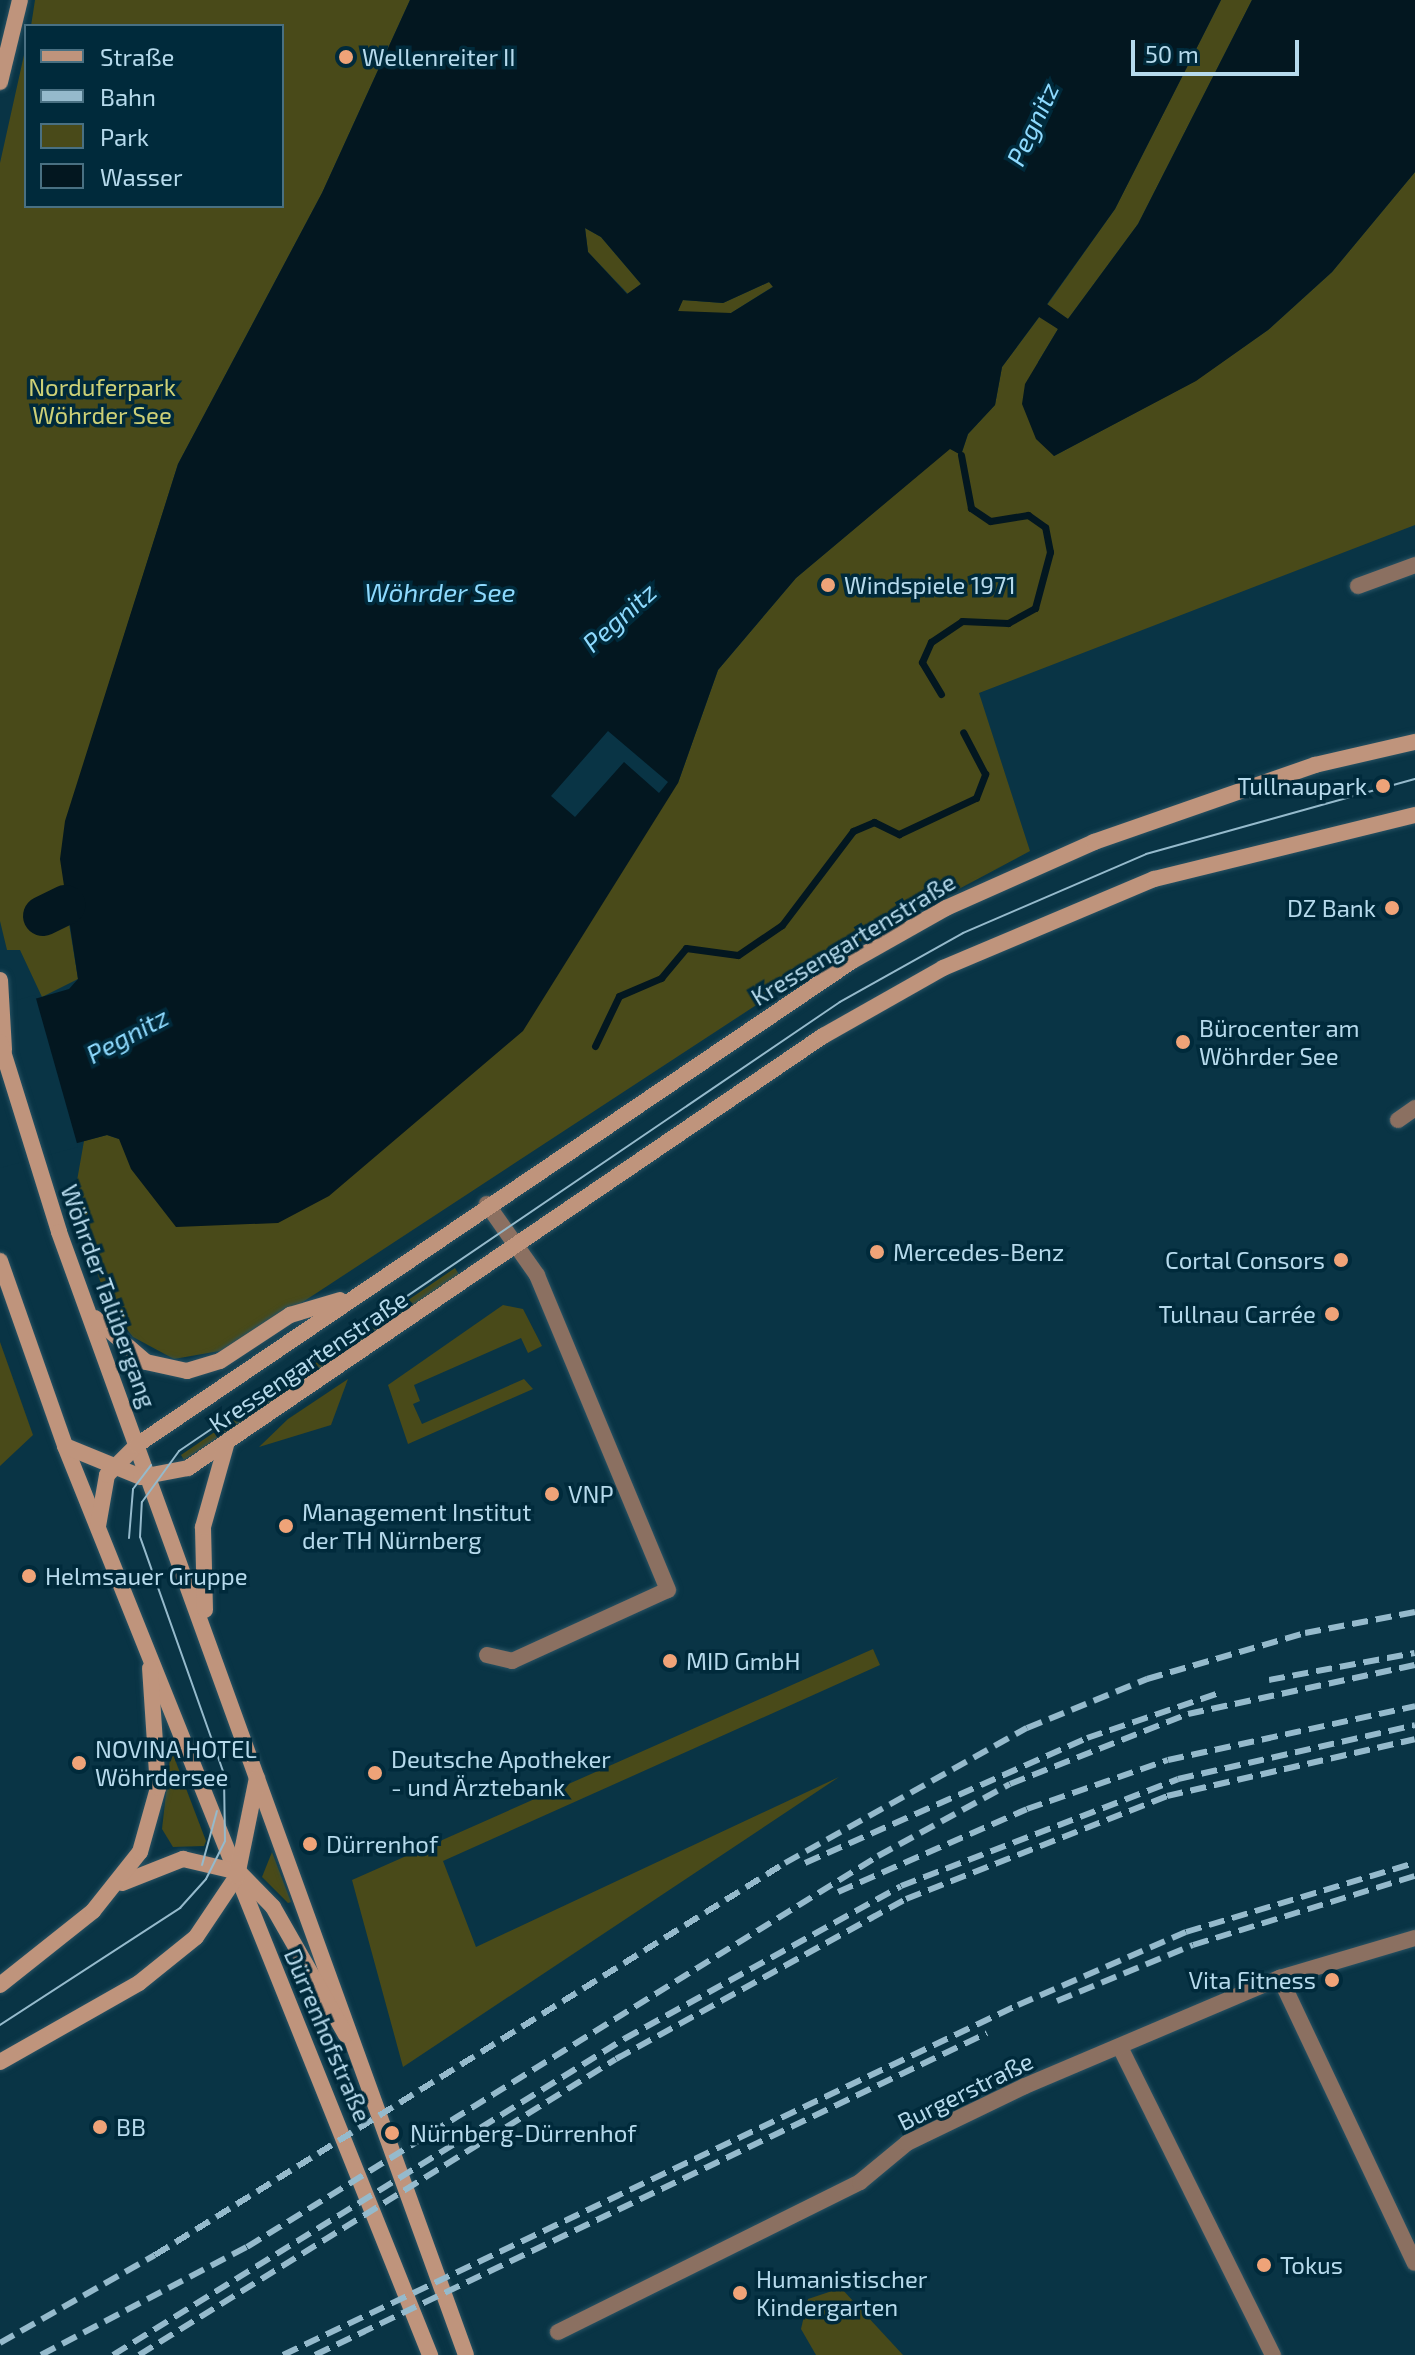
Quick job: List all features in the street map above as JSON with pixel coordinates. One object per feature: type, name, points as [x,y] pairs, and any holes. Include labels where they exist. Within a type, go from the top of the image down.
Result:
[{"type":"main road","points":[[0,82],[20,0]]},
{"type":"main road","name":"Kressengartenstraße","points":[[111,1469],[137,1445],[487,1204],[822,979],[946,908],[1138,825],[1315,765],[1415,742]]},
{"type":"main road","name":"Kressengartenstraße","points":[[65,1446],[111,1469],[150,1477],[188,1468],[520,1246],[823,1036],[986,947],[1181,870],[1415,815]]},
{"type":"main road","name":"Wöhrder Talübergang","points":[[0,980],[4,1000],[2,1046],[36,1163],[137,1445]]},
{"type":"main road","points":[[0,1261],[65,1446],[98,1526]]},
{"type":"main road","name":"Kressengartenstraße","points":[[91,1314],[146,1362],[187,1371],[220,1361],[290,1315],[357,1295]]},
{"type":"main road","name":"Dürrenhofstraße","points":[[137,1445],[206,1628],[466,2355]]},
{"type":"main road","name":"Dürrenhofstraße","points":[[206,1628],[203,1527],[226,1445]]},
{"type":"main road","points":[[98,1526],[111,1469]]},
{"type":"main road","name":"Dürrenhofstraße","points":[[98,1526],[235,1874],[328,2090],[430,2355]]},
{"type":"main road","points":[[0,1985],[117,1886],[140,1852],[157,1796],[149,1650]]},
{"type":"main road","points":[[0,2062],[159,1969],[210,1921],[235,1874],[257,1772]]},
{"type":"main road","points":[[117,1886],[183,1859],[235,1874]]},
{"type":"main road","name":"Dürrenhofstraße","points":[[235,1874],[277,1913],[308,1980],[360,2056]]},
{"type":"street","points":[[1358,586],[1415,565]]},
{"type":"street","points":[[1398,1120],[1415,1108]]},
{"type":"street","points":[[487,1204],[520,1246],[668,1590],[512,1661],[487,1655]]},
{"type":"street","name":"Burgerstraße","points":[[558,2332],[860,2182],[907,2143],[1280,1978],[1415,1938]]},
{"type":"street","points":[[1280,1978],[1415,2263]]},
{"type":"street","points":[[1120,2047],[1273,2355]]},
{"type":"green space","name":"Norduferpark Wöhrder See","points":[[35,0],[410,0],[322,193],[178,464],[76,789],[66,905],[78,979],[42,997],[20,950],[7,950],[0,921],[0,163],[24,55],[24,208],[284,208],[284,24],[31,24]]},
{"type":"green space","points":[[1221,0],[1252,0],[1138,224],[1068,319],[1047,305],[1115,209]]},
{"type":"green space","points":[[1415,172],[1415,525],[979,693],[1030,851],[822,962],[231,1349],[174,1359],[133,1337],[111,1309],[72,1209],[84,1141],[107,1135],[122,1140],[126,1152],[678,783],[718,670],[796,578],[950,448],[961,455],[968,434],[995,405],[1002,367],[1040,316],[1058,329],[1038,362],[1054,456],[1195,381],[1268,330],[1332,272]]},
{"type":"green space","points":[[585,228],[601,237],[641,284],[628,294],[588,252]]},
{"type":"green space","points":[[769,282],[774,286],[731,313],[687,317],[678,311],[682,300],[723,303]]},
{"type":"green space","points":[[455,1268],[460,1276],[184,1460],[181,1455]]},
{"type":"green space","points":[[503,1305],[523,1309],[542,1346],[528,1353],[521,1338],[414,1385],[420,1401],[413,1404],[422,1424],[524,1379],[533,1389],[408,1444],[388,1385]]},
{"type":"green space","points":[[0,1342],[33,1435],[0,1466]]},
{"type":"green space","points":[[348,1379],[331,1425],[259,1447],[288,1419]]},
{"type":"green space","points":[[873,1649],[880,1665],[443,1861],[476,1947],[839,1777],[403,2067],[352,1880]]},
{"type":"green space","points":[[171,1749],[206,1841],[204,1846],[173,1847],[162,1829]]},
{"type":"green space","points":[[272,1852],[291,1902],[288,1903],[262,1877]]},
{"type":"green space","points":[[841,2288],[903,2355],[816,2355],[801,2329],[808,2299]]},
{"type":"water","name":"Wöhrder See","points":[[410,0],[1221,0],[1115,209],[1047,304],[1068,319],[1138,224],[1252,0],[1415,0],[1415,172],[1332,272],[1268,330],[1196,381],[1054,456],[1036,439],[1022,404],[1025,384],[1058,329],[1039,317],[1002,367],[995,405],[968,434],[961,455],[950,449],[796,578],[718,670],[678,783],[523,1031],[329,1196],[278,1223],[176,1227],[131,1169],[119,1139],[107,1135],[0,1164],[0,1009],[69,989],[78,979],[60,859],[65,821],[178,464],[322,193]],"holes":[[[585,228],[601,237],[641,284],[627,294],[588,252]],[[769,282],[773,287],[731,313],[678,311],[683,300],[723,303]]]},
{"type":"pier","points":[[608,731],[668,782],[659,793],[624,762],[575,817],[551,796]]},
{"type":"pier","points":[[35,995],[78,1147],[0,1168],[0,1005]]},
{"type":"waterway","points":[[941,694],[922,662],[931,642],[962,621],[1008,623],[1035,608],[1050,552],[1045,527],[1028,515],[990,521],[971,508],[961,455]]},
{"type":"waterway","points":[[595,1046],[619,996],[661,978],[686,948],[738,955],[782,925],[853,831],[874,822],[899,834],[976,798],[985,774],[963,732]]},
{"type":"waterway","points":[[43,916],[66,905]]},
{"type":"tram line","points":[[0,2025],[180,1908],[206,1879],[225,1841],[224,1774],[140,1537],[142,1502],[179,1451],[840,1002],[963,933],[1146,854],[1415,779]]},
{"type":"tram line","points":[[129,1538],[133,1489],[151,1465]]},
{"type":"tram line","points":[[202,1865],[217,1811]]},
{"type":"railway","points":[[0,2343],[155,2255],[785,1863],[1027,1728],[1147,1679],[1305,1633],[1415,1612]]},
{"type":"railway","points":[[1269,1680],[1415,1653]]},
{"type":"railway","points":[[41,2355],[247,2247],[878,1856],[1010,1784],[1188,1714],[1415,1665]]},
{"type":"railway","points":[[805,1863],[1087,1738],[1222,1692]]},
{"type":"railway","points":[[838,1892],[1027,1809],[1168,1760],[1415,1706]]},
{"type":"railway","points":[[113,2355],[624,2039],[901,1886],[1178,1779],[1415,1725]]},
{"type":"railway","points":[[139,2355],[616,2059],[906,1899],[1167,1796],[1415,1739]]},
{"type":"railway","points":[[283,2355],[1018,2005],[1186,1932],[1415,1863]]},
{"type":"railway","points":[[1057,2001],[1193,1945],[1415,1876]]},
{"type":"railway","points":[[315,2355],[987,2033]]},
{"type":"place","name":"Wellenreiter II","points":[[346,57]]},
{"type":"place","name":"Windspiele 1971","points":[[828,585]]},
{"type":"place","name":"Tullnaupark","points":[[1383,786]]},
{"type":"place","name":"DZ Bank","points":[[1392,908]]},
{"type":"place","name":"Bürocenter am Wöhrder See","points":[[1183,1042]]},
{"type":"place","name":"Mercedes-Benz","points":[[877,1252]]},
{"type":"place","name":"Cortal Consors","points":[[1341,1260]]},
{"type":"place","name":"Tullnau Carrée","points":[[1332,1314]]},
{"type":"place","name":"VNP","points":[[552,1494]]},
{"type":"place","name":"Management Institut der TH Nürnberg","points":[[286,1526]]},
{"type":"place","name":"Helmsauer Gruppe","points":[[29,1576]]},
{"type":"place","name":"MID GmbH","points":[[670,1661]]},
{"type":"place","name":"NOVINA HOTEL Wöhrdersee","points":[[79,1763]]},
{"type":"place","name":"Deutsche Apotheker - und Ärztebank","points":[[375,1773]]},
{"type":"place","name":"Dürrenhof","points":[[310,1844]]},
{"type":"place","name":"Vita Fitness","points":[[1332,1980]]},
{"type":"place","name":"BB","points":[[100,2127]]},
{"type":"place","name":"Nürnberg-Dürrenhof","points":[[392,2133]]},
{"type":"place","name":"Tokus","points":[[1264,2265]]},
{"type":"place","name":"Humanistischer Kindergarten","points":[[740,2293]]},
{"type":"water label","name":"Pegnitz","points":[[1032,124]]},
{"type":"water label","name":"Pegnitz","points":[[619,617]]},
{"type":"water label","name":"Pegnitz","points":[[127,1035]]}]
